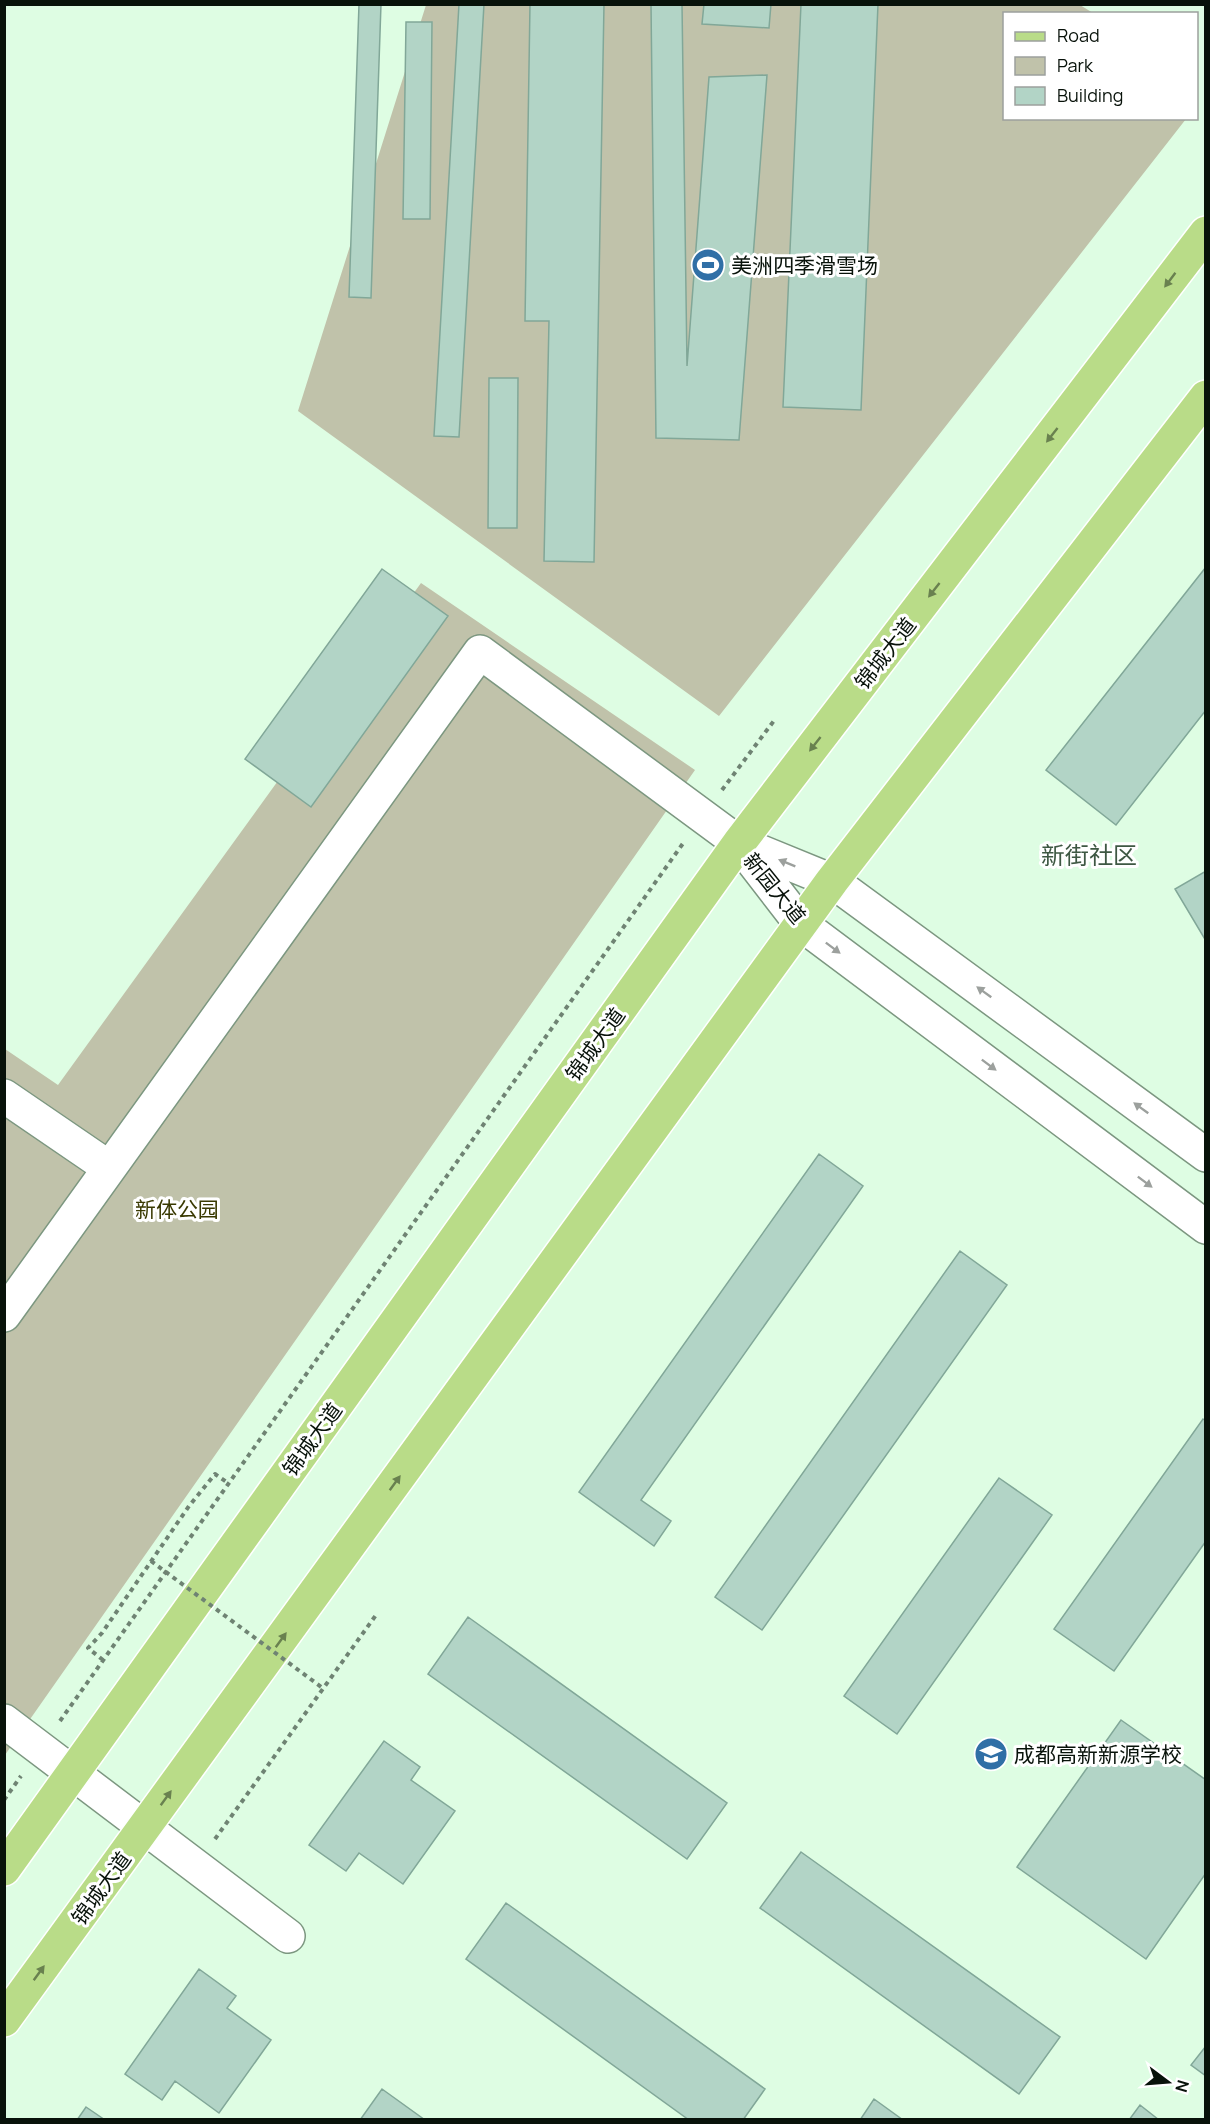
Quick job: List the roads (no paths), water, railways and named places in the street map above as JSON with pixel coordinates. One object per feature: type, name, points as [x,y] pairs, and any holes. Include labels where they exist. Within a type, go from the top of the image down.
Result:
[{"type":"main road","name":"锦城大道","points":[[4,1869],[739,843],[1206,233]]},
{"type":"main road","name":"锦城大道","points":[[4,2020],[832,881],[1206,397]]},
{"type":"street","points":[[4,1315],[108,1167],[480,652],[739,843]]},
{"type":"street","name":"新园大道","points":[[739,843],[832,881],[1206,1155]]},
{"type":"street","name":"新园大道","points":[[739,843],[801,924],[1206,1227]]},
{"type":"street","points":[[4,1096],[108,1167]]},
{"type":"street","points":[[4,1721],[288,1936]]},
{"type":"place","name":"美洲四季滑雪场","points":[[708,265]]},
{"type":"place","name":"成都高新新源学校","points":[[991,1754]]},
{"type":"district","name":"新街社区","points":[[1089,854]]},
{"type":"park label","name":"新体公园","points":[[177,1209]]}]
